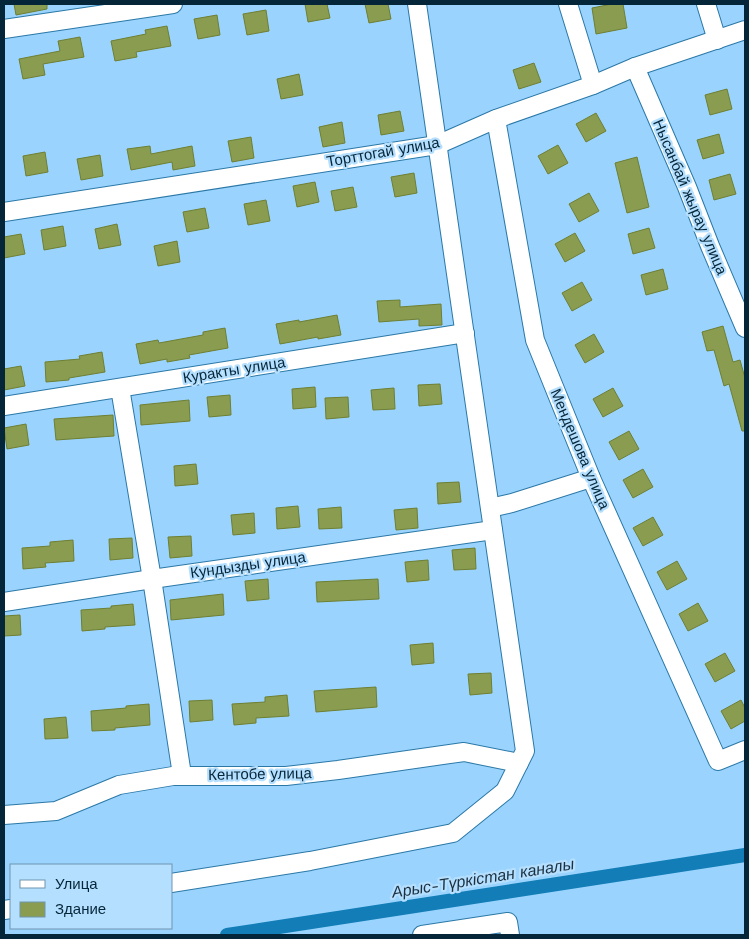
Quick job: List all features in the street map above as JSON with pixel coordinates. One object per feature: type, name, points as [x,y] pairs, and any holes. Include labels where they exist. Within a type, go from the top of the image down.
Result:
[{"type":"street","points":[[4,29],[173,4]]},
{"type":"street","points":[[172,883],[310,861],[452,833],[505,791],[525,751],[417,4]]},
{"type":"street","points":[[568,4],[593,85]]},
{"type":"street","points":[[706,4],[717,40]]},
{"type":"street","name":"Торттогай улица","points":[[4,212],[437,145],[496,119],[593,85],[635,67],[745,30]]},
{"type":"street","name":"Нысанбай жырау улица","points":[[635,67],[745,328]]},
{"type":"street","name":"Мендешова улица","points":[[496,119],[535,340],[591,478],[718,761],[745,750]]},
{"type":"street","name":"Куракты улица","points":[[4,406],[465,333]]},
{"type":"street","points":[[120,388],[182,776]]},
{"type":"street","points":[[490,508],[591,478]]},
{"type":"street","name":"Кундызды улица","points":[[4,602],[493,530]]},
{"type":"street","name":"Кентобе улица","points":[[4,815],[56,811],[118,785],[173,776],[286,776],[464,752],[519,763]]},
{"type":"street","points":[[422,935],[509,929]]},
{"type":"building","points":[[14,4],[47,4],[47,9],[16,15]]},
{"type":"building","points":[[305,4],[327,4],[330,18],[308,22]]},
{"type":"building","points":[[365,4],[388,4],[391,19],[369,23]]},
{"type":"building","points":[[623,4],[627,28],[596,34],[592,8]]},
{"type":"building","points":[[266,10],[269,31],[247,35],[243,14]]},
{"type":"building","points":[[217,15],[220,35],[198,39],[194,19]]},
{"type":"building","points":[[167,26],[171,46],[136,52],[137,57],[115,61],[111,41],[146,34],[145,30]]},
{"type":"building","points":[[80,37],[84,57],[43,64],[45,75],[23,79],[19,59],[60,51],[58,41]]},
{"type":"building","points":[[534,63],[541,82],[519,89],[513,70]]},
{"type":"building","points":[[299,74],[303,95],[281,99],[277,79]]},
{"type":"building","points":[[727,89],[732,109],[710,115],[705,95]]},
{"type":"building","points":[[400,111],[404,131],[381,135],[378,115]]},
{"type":"building","points":[[596,113],[606,131],[586,142],[576,124]]},
{"type":"building","points":[[342,122],[345,143],[323,147],[319,127]]},
{"type":"building","points":[[719,134],[724,153],[703,159],[697,140]]},
{"type":"building","points":[[251,137],[254,158],[232,162],[228,141]]},
{"type":"building","points":[[558,145],[568,163],[548,174],[538,156]]},
{"type":"building","points":[[150,146],[151,154],[192,146],[195,166],[173,170],[172,162],[131,170],[127,149]]},
{"type":"building","points":[[45,152],[48,172],[26,176],[23,156]]},
{"type":"building","points":[[100,155],[103,176],[81,180],[77,159]]},
{"type":"building","points":[[637,157],[649,207],[627,213],[615,163]]},
{"type":"building","points":[[414,173],[417,193],[395,197],[391,177]]},
{"type":"building","points":[[730,174],[736,194],[714,200],[709,180]]},
{"type":"building","points":[[315,182],[319,202],[297,207],[293,186]]},
{"type":"building","points":[[353,187],[357,207],[335,211],[331,191]]},
{"type":"building","points":[[589,193],[599,211],[579,222],[569,204]]},
{"type":"building","points":[[266,200],[270,221],[248,225],[244,204]]},
{"type":"building","points":[[205,208],[209,228],[187,232],[183,212]]},
{"type":"building","points":[[117,224],[121,245],[99,249],[95,229]]},
{"type":"building","points":[[63,226],[66,246],[44,250],[41,230]]},
{"type":"building","points":[[649,228],[655,248],[633,254],[628,234]]},
{"type":"building","points":[[575,233],[585,251],[565,262],[555,244]]},
{"type":"building","points":[[21,234],[25,254],[4,258],[4,237]]},
{"type":"building","points":[[177,241],[180,262],[158,266],[154,246]]},
{"type":"building","points":[[663,269],[668,289],[646,295],[641,275]]},
{"type":"building","points":[[582,282],[592,300],[572,311],[562,293]]},
{"type":"building","points":[[400,300],[400,307],[441,304],[442,325],[419,326],[419,319],[379,322],[377,301]]},
{"type":"building","points":[[337,315],[341,335],[280,344],[276,324]]},
{"type":"building","points":[[723,326],[733,362],[740,360],[745,378],[745,431],[742,431],[729,384],[724,386],[714,350],[707,351],[702,332]]},
{"type":"building","points":[[225,328],[228,348],[189,355],[190,358],[167,362],[167,359],[140,364],[136,344],[158,340],[159,343],[203,335],[203,332]]},
{"type":"building","points":[[594,334],[604,352],[585,363],[575,345]]},
{"type":"building","points":[[102,352],[105,372],[69,378],[69,380],[46,382],[45,362],[80,359],[79,356]]},
{"type":"building","points":[[21,366],[25,386],[4,390],[4,369]]},
{"type":"building","points":[[440,384],[442,404],[419,406],[418,385]]},
{"type":"building","points":[[315,387],[316,407],[293,409],[292,389]]},
{"type":"building","points":[[394,388],[395,409],[373,410],[371,390]]},
{"type":"building","points":[[613,388],[623,406],[603,417],[593,399]]},
{"type":"building","points":[[230,395],[231,415],[209,417],[207,397]]},
{"type":"building","points":[[348,397],[349,417],[326,419],[325,398]]},
{"type":"building","points":[[189,400],[190,421],[141,425],[140,405]]},
{"type":"building","points":[[113,415],[114,436],[56,440],[54,419]]},
{"type":"building","points":[[26,424],[29,445],[7,449],[4,428]]},
{"type":"building","points":[[629,431],[639,449],[619,460],[609,442]]},
{"type":"building","points":[[196,464],[198,484],[175,486],[174,466]]},
{"type":"building","points":[[643,469],[653,487],[633,498],[623,480]]},
{"type":"building","points":[[459,482],[461,502],[438,504],[437,483]]},
{"type":"building","points":[[298,506],[300,527],[277,529],[276,508]]},
{"type":"building","points":[[341,507],[342,528],[319,529],[318,509]]},
{"type":"building","points":[[417,508],[418,528],[396,530],[394,510]]},
{"type":"building","points":[[254,513],[255,533],[233,535],[231,515]]},
{"type":"building","points":[[653,517],[663,535],[643,546],[633,528]]},
{"type":"building","points":[[191,536],[192,556],[170,558],[168,537]]},
{"type":"building","points":[[132,538],[133,558],[110,560],[109,539]]},
{"type":"building","points":[[73,540],[74,561],[45,563],[46,567],[23,569],[22,548],[50,546],[50,542]]},
{"type":"building","points":[[475,548],[476,569],[454,570],[452,550]]},
{"type":"building","points":[[428,560],[429,580],[407,582],[405,562]]},
{"type":"building","points":[[677,561],[687,579],[667,590],[657,572]]},
{"type":"building","points":[[268,579],[269,599],[247,601],[245,581]]},
{"type":"building","points":[[378,579],[379,599],[317,602],[316,582]]},
{"type":"building","points":[[223,594],[224,615],[171,620],[170,600]]},
{"type":"building","points":[[698,603],[708,621],[688,631],[679,614]]},
{"type":"building","points":[[133,604],[135,625],[82,631],[81,610]]},
{"type":"building","points":[[20,615],[21,635],[4,636],[4,616]]},
{"type":"building","points":[[433,643],[434,663],[412,665],[410,645]]},
{"type":"building","points":[[725,653],[735,671],[715,682],[705,664]]},
{"type":"building","points":[[491,673],[492,693],[470,695],[468,674]]},
{"type":"building","points":[[376,687],[377,707],[316,712],[314,691]]},
{"type":"building","points":[[287,695],[289,716],[256,718],[256,723],[234,725],[232,704],[265,702],[265,697]]},
{"type":"building","points":[[212,700],[213,720],[190,722],[189,701]]},
{"type":"building","points":[[741,700],[745,708],[745,721],[731,729],[721,711]]},
{"type":"building","points":[[149,704],[150,725],[92,731],[91,711]]},
{"type":"building","points":[[66,717],[68,738],[45,739],[44,719]]},
{"type":"waterway","name":"Арыс-Түркістан каналы","points":[[227,935],[745,855]]}]
